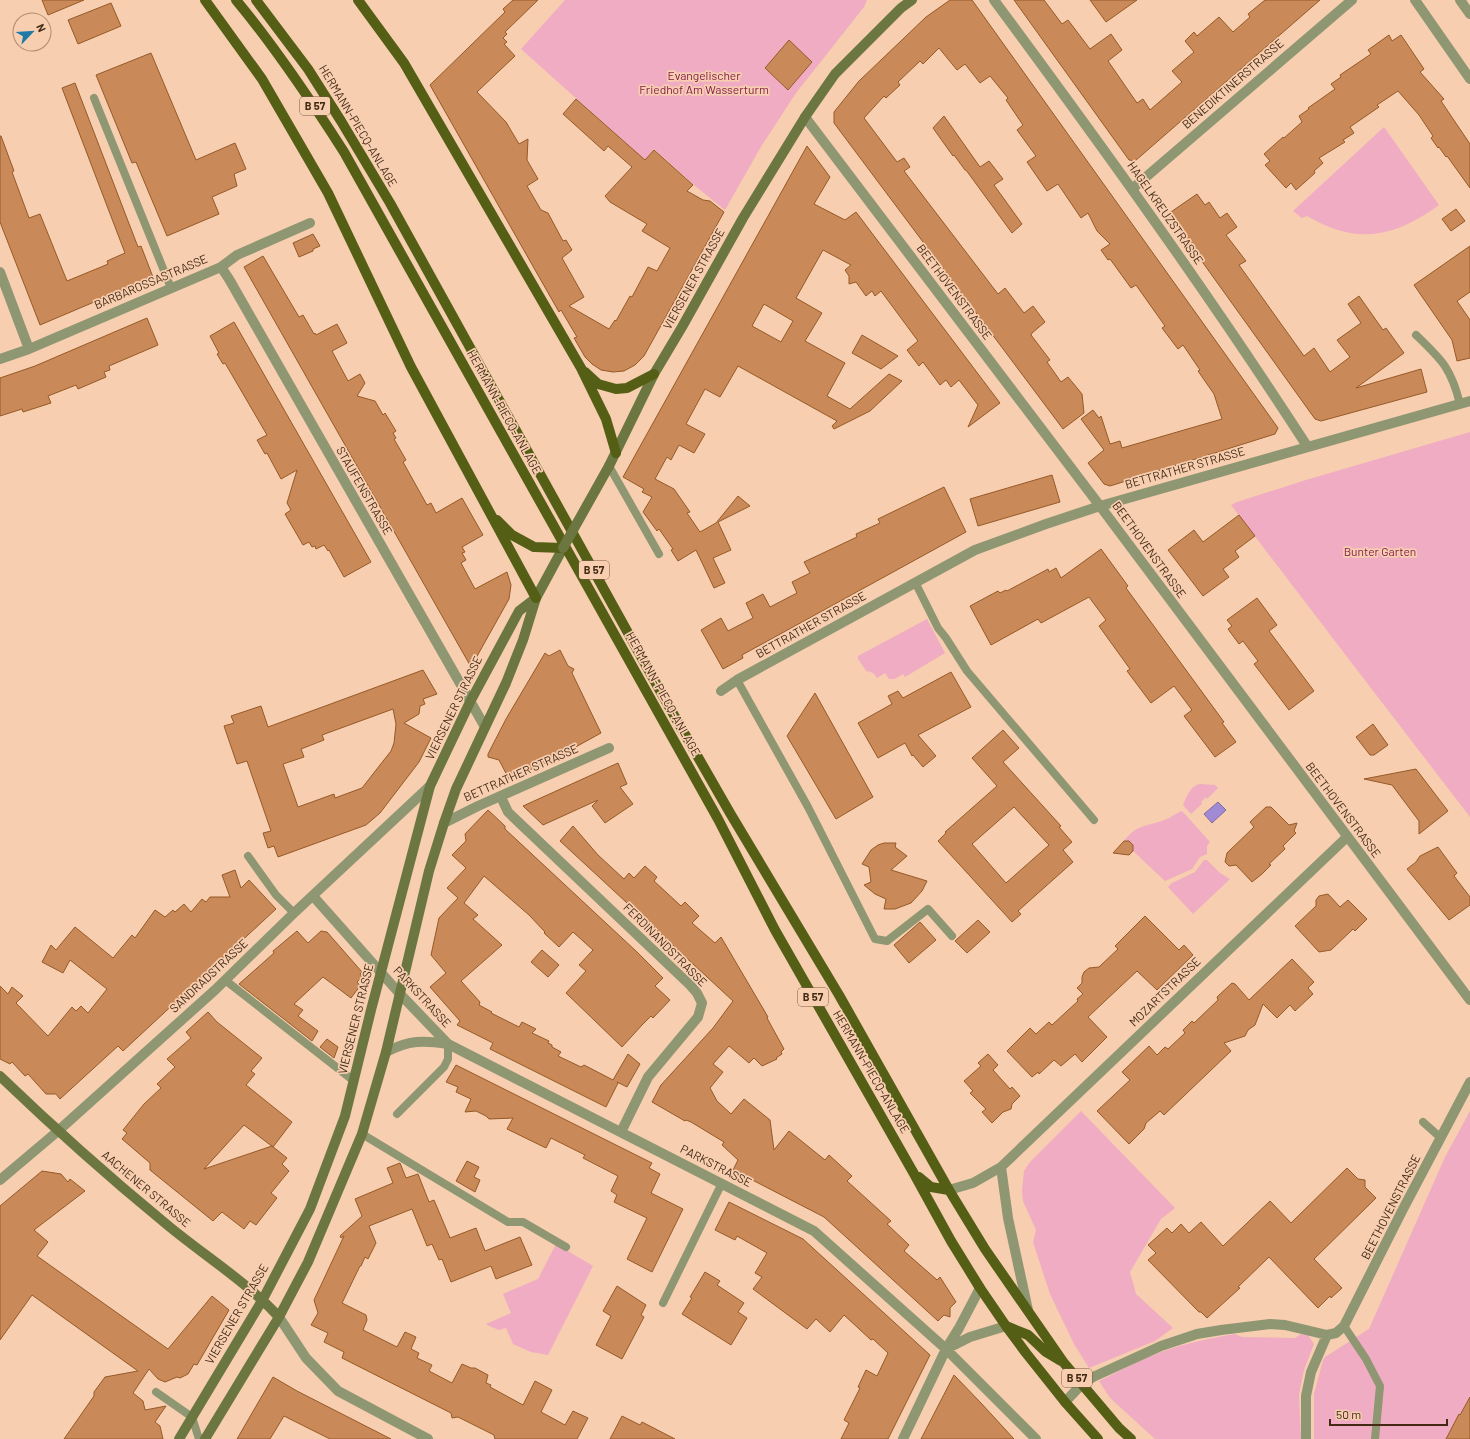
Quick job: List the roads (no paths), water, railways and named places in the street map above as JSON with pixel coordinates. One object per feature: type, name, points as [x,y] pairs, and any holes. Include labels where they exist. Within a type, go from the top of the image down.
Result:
[{"type":"main road","points":[[205,0],[262,79],[328,194],[411,367],[536,598]]},
{"type":"main road","name":"HERMANN-PIECQ-ANLAGE","points":[[236,0],[256,24],[300,84],[344,152],[718,819],[779,937],[952,1241],[980,1288],[1006,1326],[1065,1402]]},
{"type":"main road","name":"HERMANN-PIECQ-ANLAGE","points":[[256,0],[308,69],[342,121],[390,203],[663,696],[730,813],[839,994],[949,1190],[985,1249],[1028,1312]]},
{"type":"main road","points":[[358,0],[404,63],[581,368],[606,419],[616,453]]},
{"type":"main road","name":"VIERSENER STRASSE","points":[[206,1439],[280,1317],[308,1262],[362,1134],[386,1052],[429,871],[444,823],[456,789],[506,683],[523,640],[536,598],[616,453],[654,374],[743,218],[805,117],[835,74],[901,4],[912,0]]},
{"type":"main road","points":[[581,368],[598,384],[616,389],[627,388],[654,374]]},
{"type":"main road","points":[[489,511],[512,535],[534,547],[563,548]]},
{"type":"main road","name":"VIERSENER STRASSE","points":[[178,1439],[263,1299],[310,1209],[346,1116],[381,973],[430,786],[470,702],[519,611],[536,598]]},
{"type":"main road","name":"AACHENER STRASSE","points":[[0,1076],[58,1131],[166,1224],[263,1299],[280,1317]]},
{"type":"main road","points":[[913,1172],[931,1187],[949,1190]]},
{"type":"main road","name":"B 57","points":[[1028,1312],[1064,1363],[1119,1428],[1131,1439]]},
{"type":"main road","points":[[1006,1326],[1028,1335],[1046,1352],[1064,1363]]},
{"type":"main road","name":"B 57","points":[[1065,1402],[1098,1439]]},
{"type":"street","name":"HAGELKREUZSTRASSE","points":[[994,0],[1132,188],[1307,446]]},
{"type":"street","name":"BENEDIKTINERSTRASSE","points":[[1132,188],[1352,0]]},
{"type":"street","points":[[1414,0],[1470,79]]},
{"type":"street","points":[[1460,0],[1470,14]]},
{"type":"street","name":"BEETHOVENSTRASSE","points":[[805,117],[1100,506],[1470,1000]]},
{"type":"street","name":"BARBAROSSASTRASSE","points":[[0,359],[29,349],[221,267],[237,255],[310,223]]},
{"type":"street","name":"STAUFENSTRASSE","points":[[221,267],[485,727]]},
{"type":"street","points":[[0,272],[29,349]]},
{"type":"street","name":"BETTRATHER STRASSE","points":[[721,691],[737,680],[975,550],[1100,506],[1307,446],[1470,401]]},
{"type":"street","name":"BETTRATHER STRASSE","points":[[444,823],[478,806],[609,748]]},
{"type":"street","name":"SANDRADSTRASSE","points":[[0,1180],[58,1131],[225,980],[294,913],[430,786]]},
{"type":"street","name":"FERDINANDSTRASSE","points":[[501,796],[508,812],[690,985],[697,993],[702,1003],[698,1017],[648,1077],[621,1132]]},
{"type":"street","name":"MOZARTSTRASSE","points":[[949,1190],[973,1182],[1001,1167],[1347,837]]},
{"type":"street","name":"PARKSTRASSE","points":[[313,896],[400,994],[448,1044],[814,1231],[946,1349],[1036,1439]]},
{"type":"street","name":"PARKSTRASSE","points":[[386,1052],[403,1045],[419,1041],[448,1044]]},
{"type":"street","name":"BEETHOVENSTRASSE","points":[[1344,1326],[1470,1082]]},
{"type":"street","points":[[1001,1167],[1008,1218],[1028,1312]]},
{"type":"street","points":[[903,1439],[946,1349],[980,1288]]},
{"type":"street","points":[[280,1317],[306,1358],[338,1391],[428,1439]]},
{"type":"street","points":[[1065,1402],[1082,1384],[1094,1376],[1129,1359],[1197,1334],[1252,1326],[1285,1325],[1327,1335],[1336,1333],[1344,1326]]},
{"type":"street","points":[[946,1349],[970,1337],[1006,1326]]},
{"type":"street","points":[[1306,1439],[1306,1404],[1309,1380],[1327,1335]]},
{"type":"lane","points":[[94,98],[171,288]]},
{"type":"lane","points":[[1416,335],[1439,357],[1450,372],[1460,404]]},
{"type":"lane","points":[[609,466],[659,554]]},
{"type":"lane","points":[[915,582],[938,628],[967,671],[1094,820]]},
{"type":"lane","points":[[737,680],[808,807],[875,939],[887,942],[928,909],[952,936]]},
{"type":"lane","points":[[248,856],[276,895],[294,913]]},
{"type":"lane","points":[[225,980],[354,1081]]},
{"type":"lane","points":[[397,1114],[444,1067],[448,1059],[448,1044]]},
{"type":"lane","points":[[1422,1122],[1440,1138]]},
{"type":"lane","points":[[362,1134],[508,1222],[523,1222],[566,1247]]},
{"type":"lane","points":[[663,1303],[722,1183]]},
{"type":"lane","points":[[1344,1326],[1366,1359],[1380,1386],[1376,1439]]},
{"type":"lane","points":[[156,1392],[192,1417],[199,1439]]},
{"type":"park label","name":"Evangelischer Friedhof Am Wasserturm","points":[[704,83]]},
{"type":"park label","name":"Bunter Garten","points":[[1380,552]]}]
